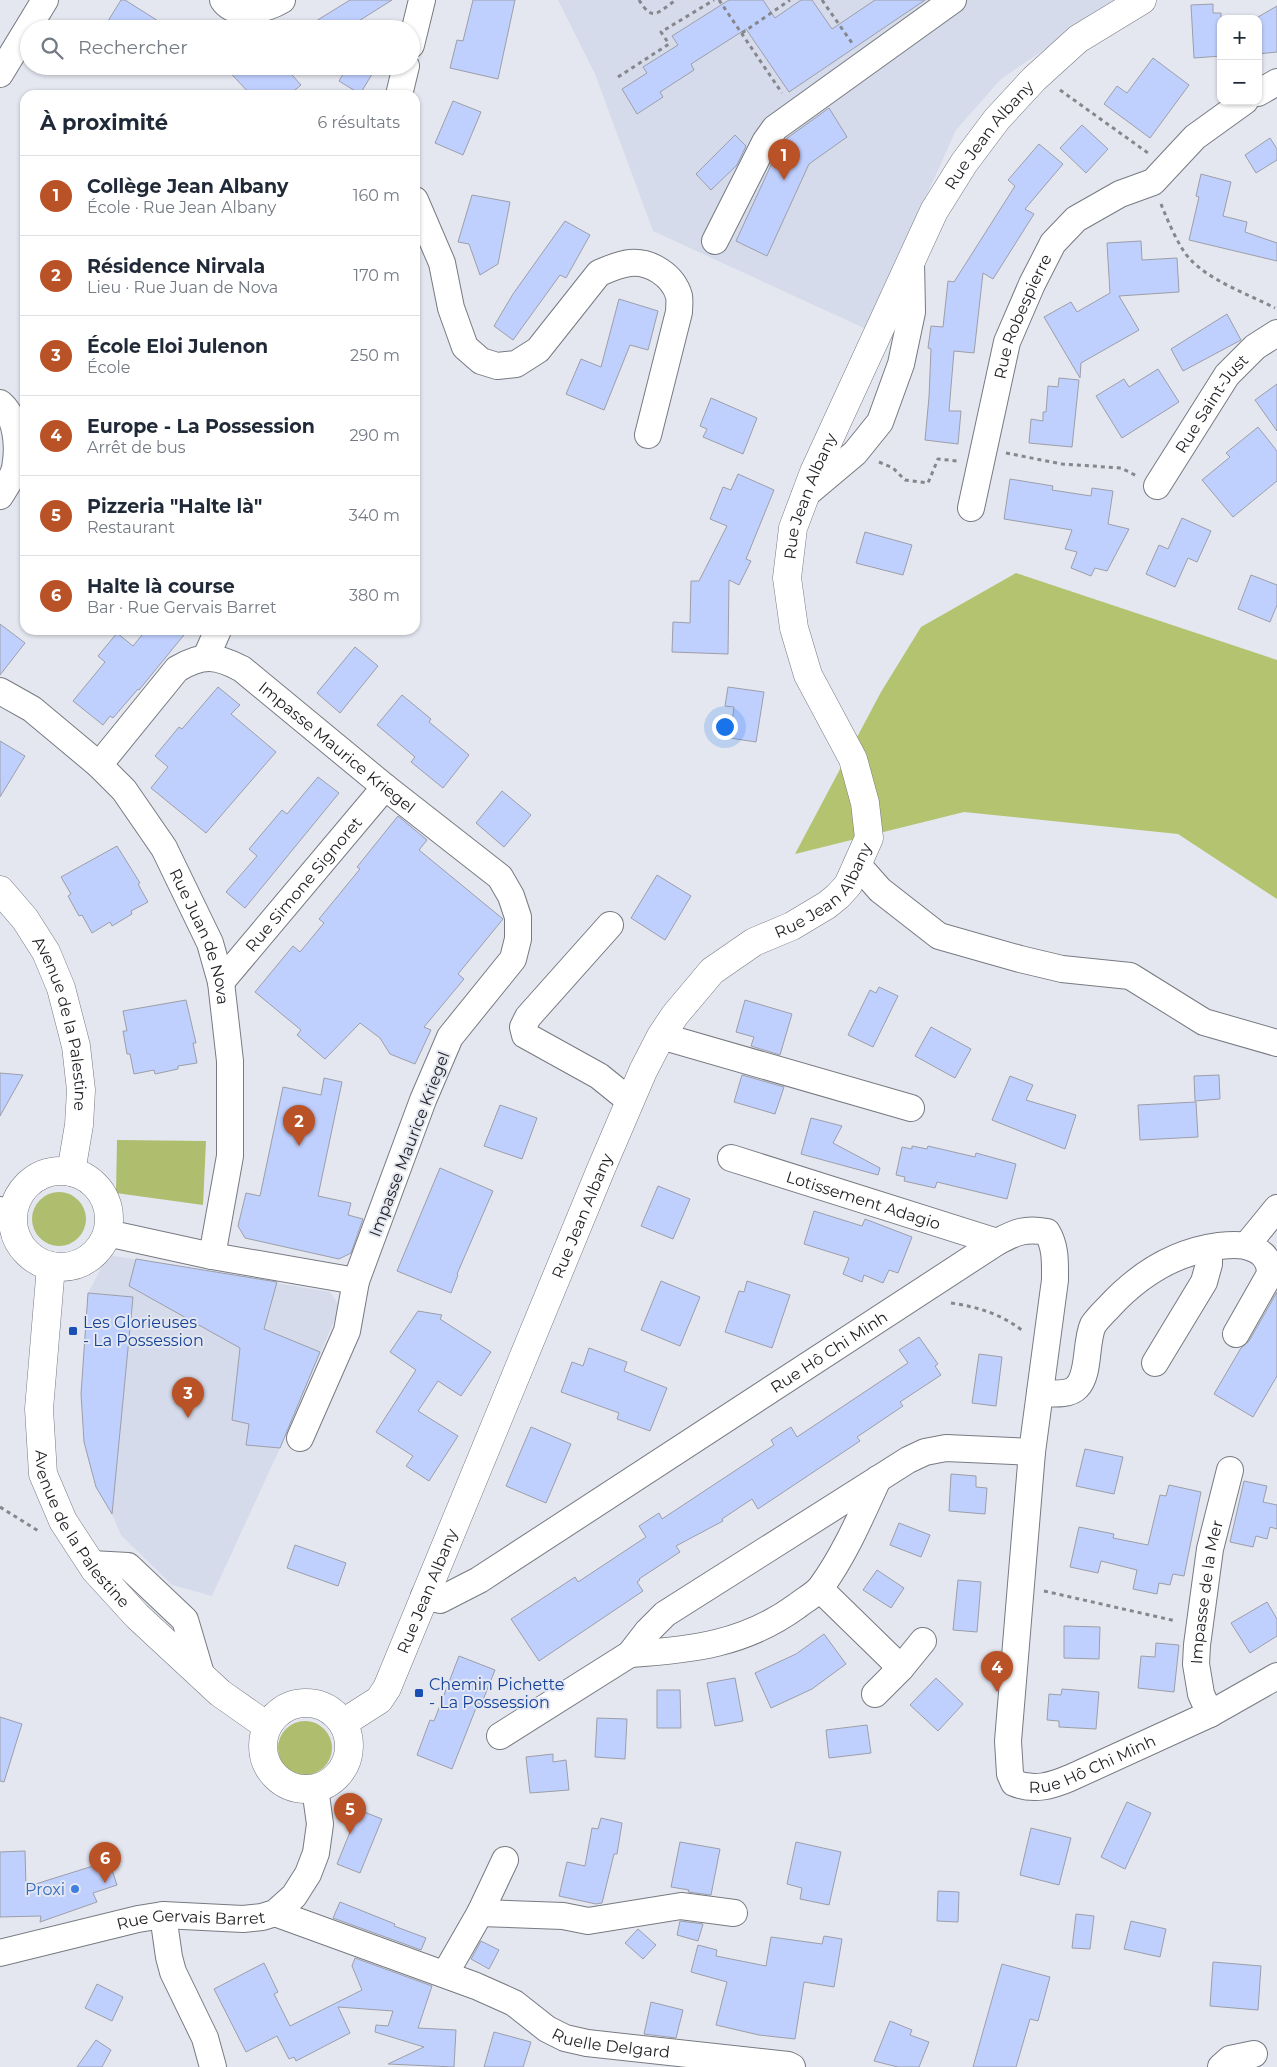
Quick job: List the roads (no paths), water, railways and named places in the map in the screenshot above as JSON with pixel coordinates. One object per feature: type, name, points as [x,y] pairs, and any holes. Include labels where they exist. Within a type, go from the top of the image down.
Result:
[{"type":"main road","name":"Rue Jean Albany","points":[[343,1723],[379,1700],[387,1688],[630,1101],[661,1036],[675,1015],[712,971],[754,942],[792,926],[827,905],[848,885],[869,838],[865,803],[852,759],[808,675],[794,628],[787,578],[793,528],[814,472],[934,211],[964,163],[997,118],[1078,39],[1142,0]]},
{"type":"main road","name":"Avenue de la Palestine","points":[[0,890],[25,919],[46,952],[61,988],[76,1046],[81,1090],[71,1172]]},
{"type":"main road","points":[[56,1171],[71,1172],[86,1178],[98,1188],[106,1202],[109,1217],[107,1233],[101,1246],[91,1256],[79,1263],[51,1266],[37,1261],[26,1252],[18,1240],[6,1211],[27,1184],[40,1175],[56,1171]]},
{"type":"main road","name":"Avenue de la Palestine","points":[[51,1266],[39,1409],[43,1474],[63,1520],[91,1564],[137,1616],[236,1705],[267,1726]]},
{"type":"main road","points":[[304,1703],[324,1706],[335,1713],[343,1723],[350,1749],[346,1763],[339,1774],[328,1783],[315,1788],[301,1789],[288,1785],[276,1778],[267,1766],[263,1753],[262,1739],[267,1726],[275,1715],[286,1707],[304,1703]]},
{"type":"street","points":[[33,20],[45,0]]},
{"type":"street","points":[[223,0],[226,4],[248,12],[274,5],[282,0]]},
{"type":"street","points":[[417,20],[422,0]]},
{"type":"street","points":[[715,241],[765,142],[775,128],[953,0]]},
{"type":"street","points":[[0,74],[20,41]]},
{"type":"street","points":[[400,90],[404,75]]},
{"type":"street","points":[[1262,91],[1277,82]]},
{"type":"street","name":"Rue Robespierre","points":[[971,508],[1007,342],[1032,284],[1053,244],[1076,219],[1160,174],[1194,136],[1239,105]]},
{"type":"street","points":[[420,212],[442,263],[452,308],[465,347],[481,361],[497,366],[516,364],[538,350],[600,273],[614,266],[630,263],[654,266],[672,282],[679,296],[679,312],[648,436]]},
{"type":"street","points":[[805,495],[855,453],[880,422],[902,364],[912,312],[911,262]]},
{"type":"street","name":"Rue Saint-Just","points":[[1158,486],[1227,375],[1255,347],[1277,333]]},
{"type":"street","points":[[0,403],[7,409],[17,438],[14,470],[0,496]]},
{"type":"street","points":[[99,766],[177,669],[190,661],[206,657],[216,635]]},
{"type":"street","name":"Impasse Maurice Kriegel","points":[[206,657],[227,660],[242,669],[385,787],[500,877],[511,896],[518,917],[518,939],[513,959],[450,1037],[423,1100],[356,1281],[348,1331],[300,1438]]},
{"type":"street","name":"Rue Juan de Nova","points":[[0,691],[32,709],[124,790],[164,848],[210,943],[221,982],[230,1061],[230,1156],[212,1256]]},
{"type":"street","name":"Rue Simone Signoret","points":[[221,982],[385,787]]},
{"type":"street","points":[[857,864],[880,890],[939,936],[1062,969],[1130,976],[1204,1022],[1277,1043]]},
{"type":"street","points":[[610,924],[528,1017],[524,1027],[525,1035],[599,1076],[630,1101]]},
{"type":"street","points":[[661,1036],[911,1108]]},
{"type":"street","name":"Lotissement Adagio","points":[[731,1158],[996,1242]]},
{"type":"street","points":[[1246,1246],[1265,1220],[1277,1208]]},
{"type":"street","name":"Rue Hô Chi Minh","points":[[424,1596],[440,1600],[479,1580],[996,1242],[1017,1232],[1032,1229],[1047,1232],[1053,1241],[1055,1280],[1032,1452],[1008,1740],[1010,1774],[1014,1784],[1036,1788],[1053,1785],[1210,1714],[1277,1676]]},
{"type":"street","points":[[107,1233],[212,1256],[356,1281]]},
{"type":"street","points":[[1040,1392],[1068,1392],[1076,1388],[1083,1375],[1089,1335],[1094,1324],[1122,1292],[1143,1276],[1187,1253],[1230,1245],[1246,1246],[1264,1255],[1270,1263],[1270,1274],[1236,1334]]},
{"type":"street","points":[[1155,1363],[1204,1282],[1209,1264],[1209,1248]]},
{"type":"street","points":[[500,1736],[630,1654],[647,1632],[665,1614],[878,1479],[925,1452],[946,1448],[1032,1452]]},
{"type":"street","name":"Impasse de la Mer","points":[[1210,1714],[1201,1694],[1196,1664],[1210,1548],[1230,1470]]},
{"type":"street","points":[[630,1654],[672,1651],[716,1644],[756,1631],[788,1612],[820,1589],[851,1539],[878,1479]]},
{"type":"street","points":[[820,1589],[901,1668]]},
{"type":"street","points":[[875,1694],[901,1668],[923,1640]]},
{"type":"street","name":"Rue Gervais Barret","points":[[0,1953],[138,1919],[163,1915],[243,1919],[262,1917],[275,1913],[294,1896],[308,1874],[316,1853],[320,1824],[315,1788]]},
{"type":"street","points":[[445,1974],[480,1913],[505,1860]]},
{"type":"street","points":[[480,1913],[563,1916],[588,1921],[681,1906],[734,1913]]},
{"type":"street","name":"Ruelle Delgard","points":[[275,1913],[445,1974],[514,2004],[547,2029],[564,2038],[792,2067]]},
{"type":"street","points":[[163,1915],[168,1957],[173,1972],[204,2038],[213,2067]]},
{"type":"street","points":[[1221,2067],[1230,2059],[1254,2054]]},
{"type":"place","name":"Collège Jean Albany","points":[[784,180]]},
{"type":"place","name":"Résidence Nirvala","points":[[299,1146]]},
{"type":"place","name":"Les Glorieuses - La Possession","points":[[73,1331]]},
{"type":"place","name":"École Eloi Julenon","points":[[188,1418]]},
{"type":"place","name":"Europe - La Possession","points":[[997,1692]]},
{"type":"place","name":"Chemin Pichette - La Possession","points":[[419,1693]]},
{"type":"place","name":"Pizzeria \"Halte là\"","points":[[350,1834]]},
{"type":"place","name":"Halte là course","points":[[105,1883]]},
{"type":"place","name":"Proxi","points":[[75,1889]]}]
